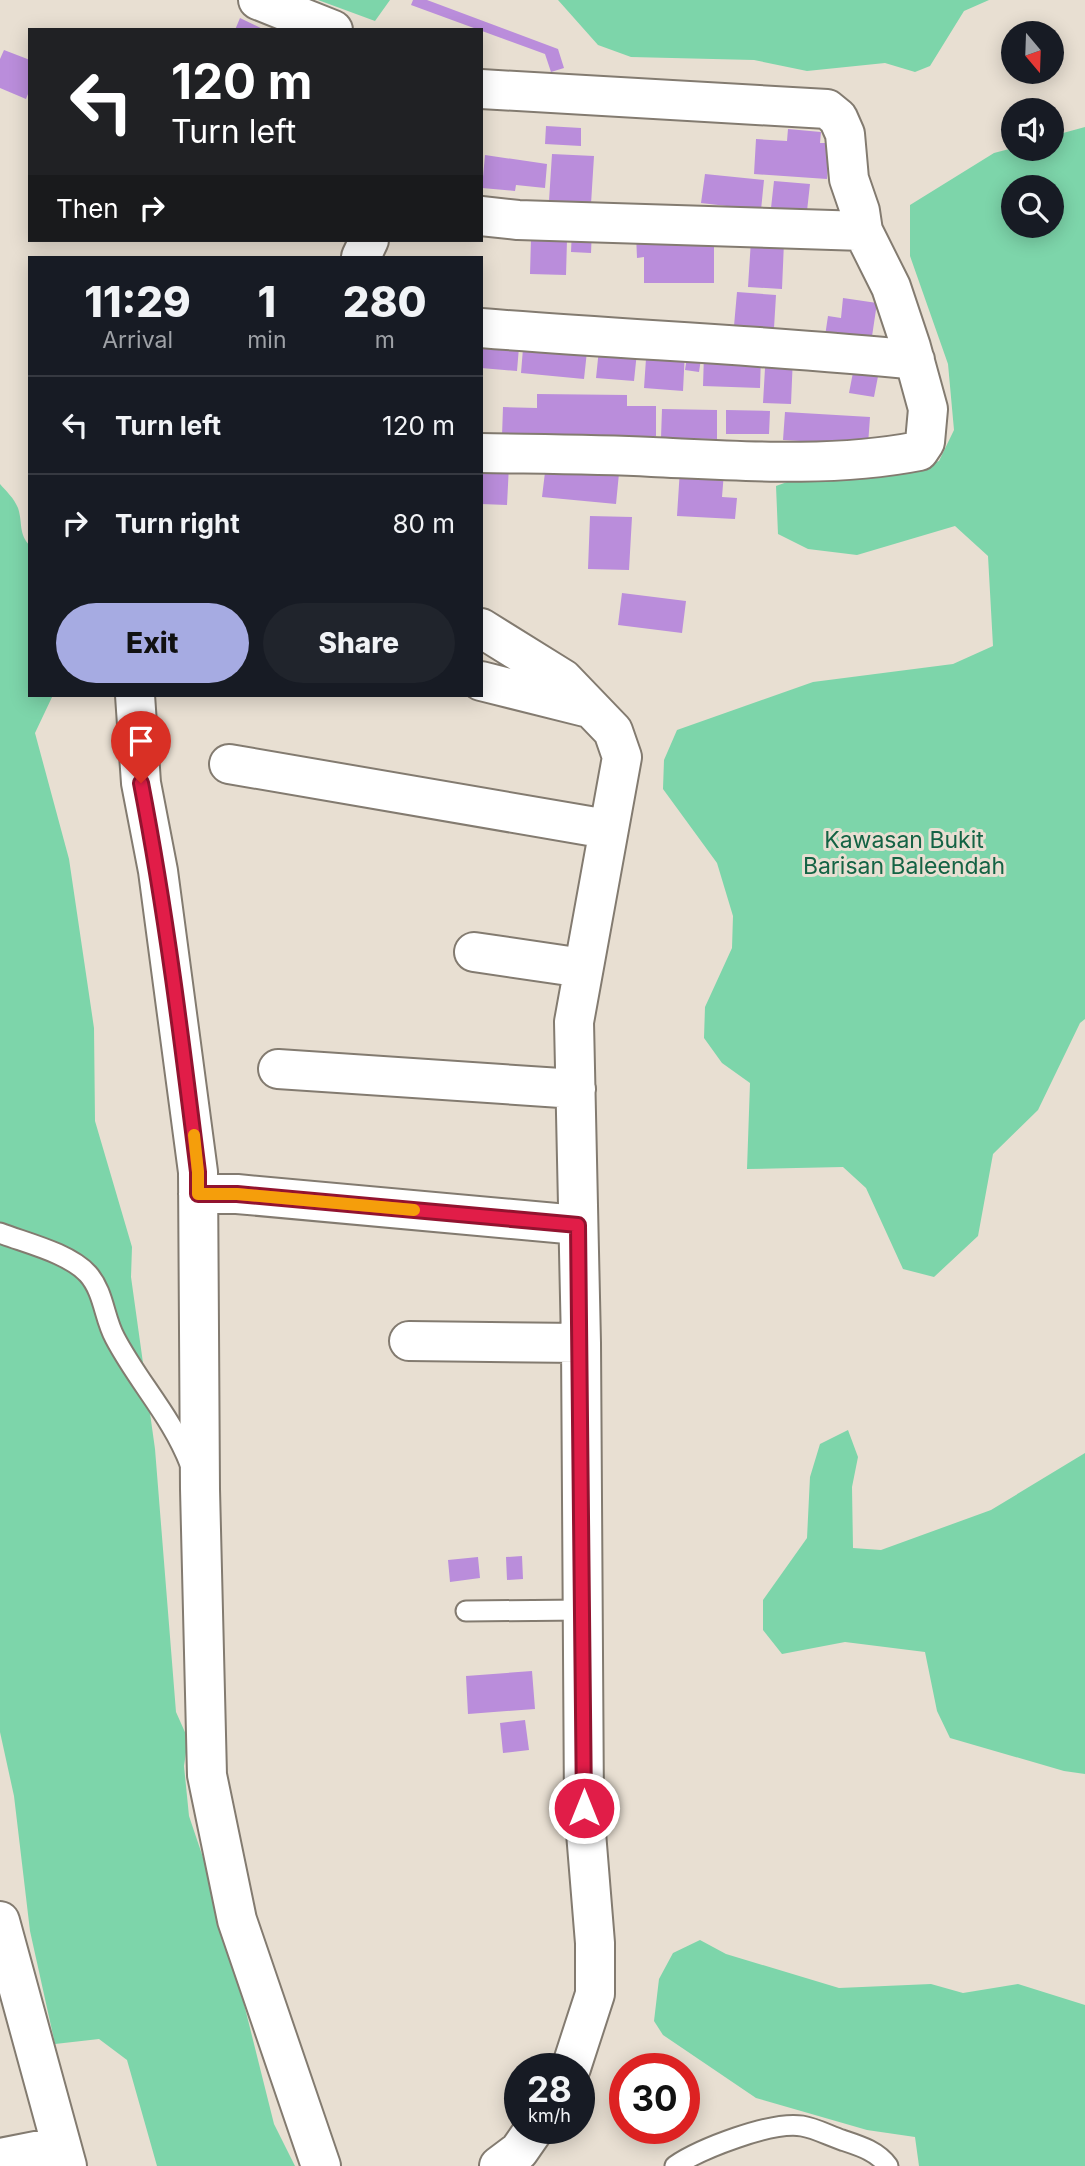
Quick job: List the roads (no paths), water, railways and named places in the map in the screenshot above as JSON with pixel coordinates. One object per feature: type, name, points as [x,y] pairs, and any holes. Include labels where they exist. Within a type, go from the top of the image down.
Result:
[{"type":"street","points":[[258,0],[327,28]]},
{"type":"street","points":[[483,89],[827,108],[838,118],[845,134],[849,179],[860,211],[863,231],[891,287],[928,409],[925,442],[919,451],[892,456],[779,463],[611,455],[483,453]]},
{"type":"street","points":[[483,216],[518,220],[863,231]]},
{"type":"street","points":[[483,328],[588,337],[750,345],[915,360]]},
{"type":"street","points":[[483,629],[563,679],[613,731],[622,757],[574,1022],[581,1343],[584,1808],[595,1943],[595,1994],[576,2053]]},
{"type":"street","points":[[483,681],[591,708]]},
{"type":"street","points":[[135,697],[141,783],[166,926],[198,1172],[200,1489],[207,1775],[237,1920],[321,2166]]},
{"type":"street","points":[[229,764],[607,829]]},
{"type":"street","points":[[474,952],[583,968]]},
{"type":"street","points":[[278,1069],[576,1089]]},
{"type":"street","points":[[198,1194],[237,1194],[578,1225]]},
{"type":"street","points":[[409,1341],[581,1343]]},
{"type":"street","points":[[0,1921],[64,2156],[0,2158]]},
{"type":"street","points":[[499,2166],[524,2144]]},
{"type":"lane","points":[[0,1233],[69,1259],[88,1274],[100,1295],[114,1337],[179,1437],[200,1489]]},
{"type":"lane","points":[[466,1611],[583,1610]]},
{"type":"lane","points":[[675,2166],[692,2154],[767,2129],[801,2126],[881,2156],[888,2166]]},
{"type":"park label","name":"Kawasan Bukit Barisan Baleendah","points":[[904,853]]}]
